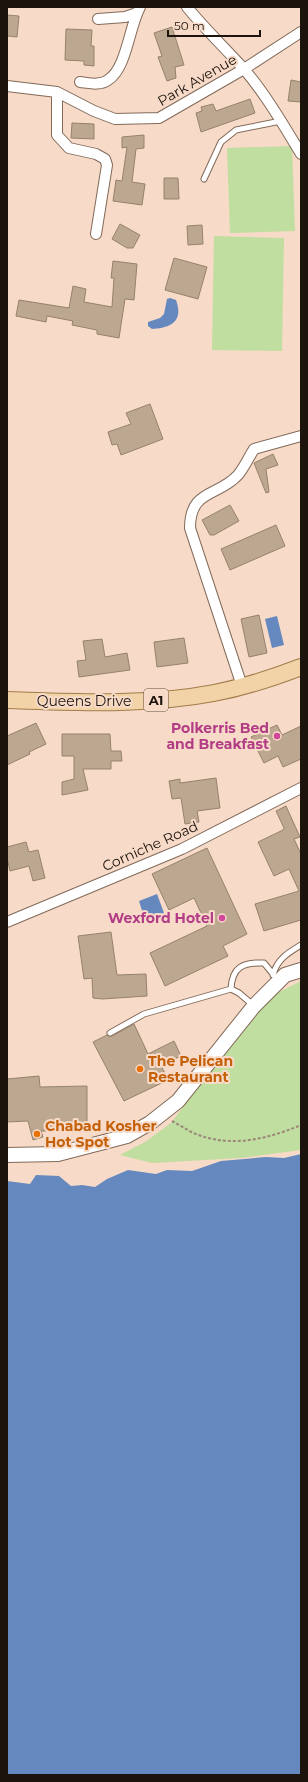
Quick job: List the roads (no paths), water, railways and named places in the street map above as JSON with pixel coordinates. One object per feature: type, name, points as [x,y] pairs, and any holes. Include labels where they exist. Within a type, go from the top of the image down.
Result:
[{"type":"main road","name":"Queens Drive","points":[[7,700],[154,701],[213,694],[301,667]]},
{"type":"main road","points":[[7,1155],[58,1154],[127,1136],[162,1115],[189,1089],[274,980],[301,970]]},
{"type":"street","points":[[187,7],[205,29],[244,69],[281,121],[301,154]]},
{"type":"street","points":[[98,19],[125,17],[139,10]]},
{"type":"street","points":[[80,82],[97,84],[107,81],[116,72],[139,10]]},
{"type":"street","name":"Park Avenue","points":[[7,86],[57,92],[94,111],[115,119],[159,118],[244,69],[301,32]]},
{"type":"street","points":[[57,92],[57,135],[69,148],[96,154],[105,159],[108,165],[96,234]]},
{"type":"street","points":[[242,686],[190,528],[190,517],[198,500],[238,475],[254,449],[301,436]]},
{"type":"street","name":"Corniche Road","points":[[7,922],[182,849],[301,788]]},
{"type":"lane","points":[[204,179],[220,142],[236,130],[281,121]]},
{"type":"lane","points":[[274,980],[276,964],[284,955],[301,946]]},
{"type":"lane","points":[[231,989],[231,979],[234,972],[244,965],[264,963],[274,980]]},
{"type":"lane","points":[[110,1033],[144,1014],[231,989],[239,993],[254,1006]]},
{"type":"water","points":[[170,298],[176,300],[178,308],[177,319],[170,325],[152,329],[148,326],[148,322],[160,318],[164,314],[167,299]]},
{"type":"water","points":[[277,616],[284,645],[272,648],[265,619]]},
{"type":"water","points":[[157,894],[164,913],[145,920],[139,901]]},
{"type":"water","points":[[301,1154],[301,1775],[7,1775],[7,1181],[30,1184],[36,1175],[59,1176],[71,1186],[82,1185],[95,1187],[107,1179],[128,1170],[156,1174],[167,1170],[192,1171],[221,1161],[266,1157],[284,1158]]},
{"type":"place","name":"Polkerris Bed and Breakfast","points":[[277,736]]},
{"type":"place","name":"Wexford Hotel","points":[[222,918]]},
{"type":"place","name":"The Pelican Restaurant","points":[[140,1069]]},
{"type":"place","name":"Chabad Kosher Hot Spot","points":[[37,1134]]}]
